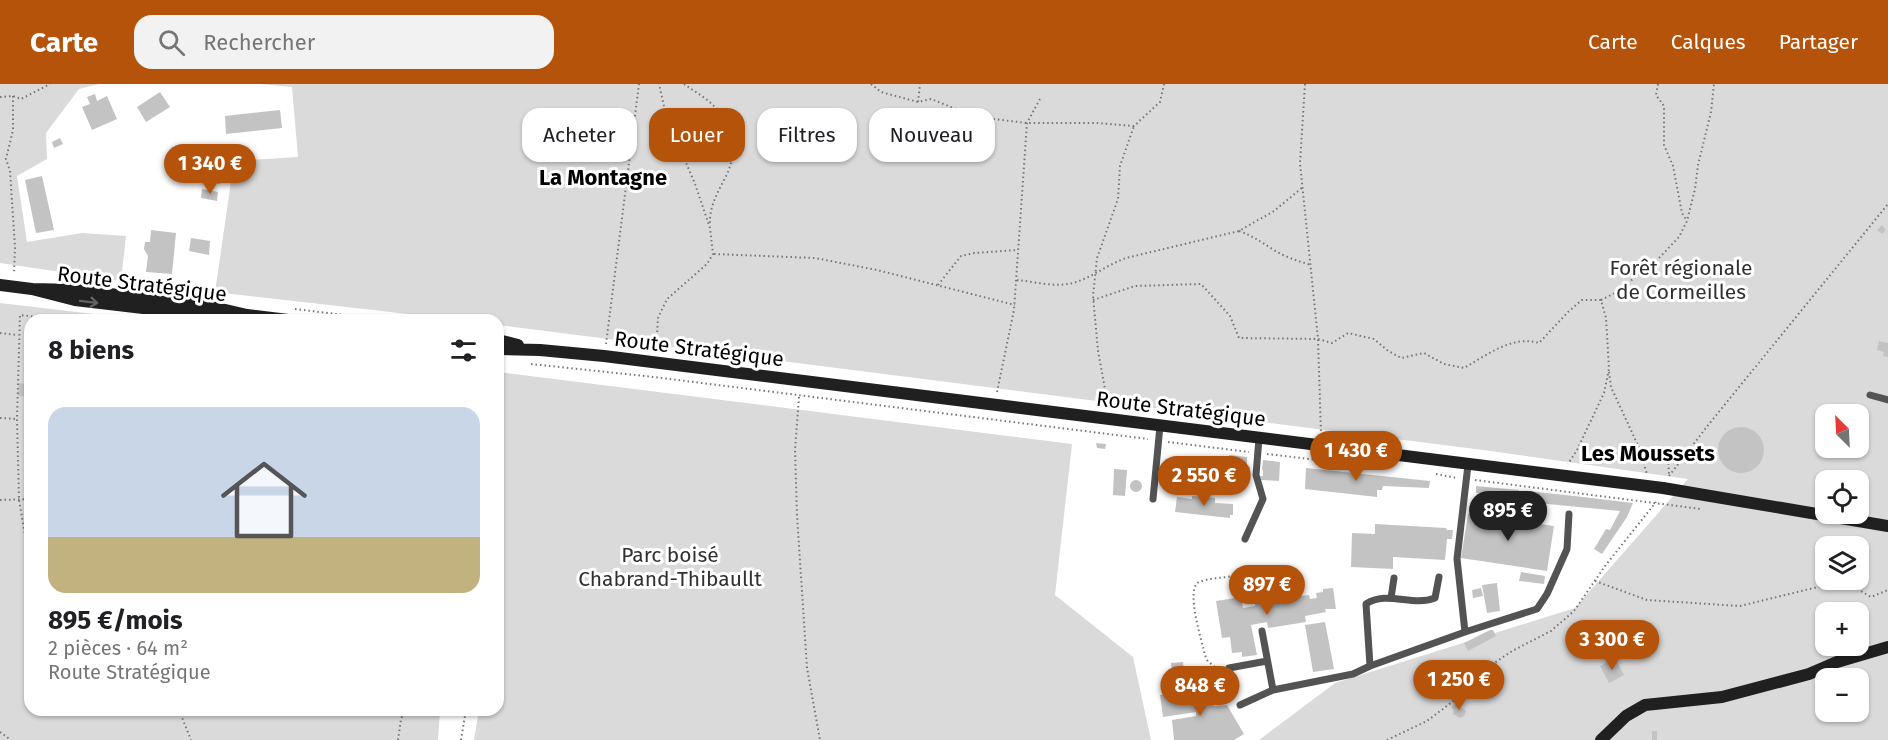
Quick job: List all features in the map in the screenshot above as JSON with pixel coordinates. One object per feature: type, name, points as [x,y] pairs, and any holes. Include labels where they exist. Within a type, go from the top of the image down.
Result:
[{"type":"street","name":"Route Stratégique","points":[[0,285],[32,289],[75,300],[194,314]]},
{"type":"street","name":"Route Stratégique","points":[[504,341],[540,350]]},
{"type":"street","name":"Route Stratégique","points":[[504,349],[604,356],[1468,465],[1565,476],[1666,483],[1888,526]]},
{"type":"street","points":[[1601,740],[1626,716],[1645,705],[1722,697],[1809,674],[1837,662],[1888,647]]},
{"type":"lane","points":[[1870,395],[1888,400]]},
{"type":"lane","points":[[1153,499],[1160,426]]},
{"type":"lane","points":[[1245,538],[1263,499],[1256,475],[1259,438]]},
{"type":"lane","points":[[1465,632],[1458,559],[1468,465]]},
{"type":"lane","points":[[1240,705],[1273,690],[1353,674],[1465,632],[1537,609],[1548,594],[1567,549],[1569,514]]},
{"type":"lane","points":[[1370,666],[1366,604],[1371,600],[1390,598],[1414,602],[1431,600],[1435,598],[1439,577]]},
{"type":"lane","points":[[1390,598],[1394,578]]},
{"type":"lane","points":[[1262,631],[1273,690]]},
{"type":"lane","points":[[1229,668],[1268,662]]},
{"type":"path","points":[[0,97],[13,96],[21,99],[50,84]]},
{"type":"path","points":[[599,373],[604,356],[639,84]]},
{"type":"path","points":[[659,84],[666,115],[695,184],[710,228]]},
{"type":"path","points":[[654,377],[658,318],[668,299],[707,264],[713,254],[710,212],[732,160],[732,134],[714,105],[684,84]]},
{"type":"path","points":[[872,84],[881,92],[918,102],[931,99],[976,117],[1027,123],[1098,123],[1134,126]]},
{"type":"path","points":[[918,102],[920,84]]},
{"type":"path","points":[[1105,434],[1109,411],[1098,351],[1093,300],[1097,258],[1118,199],[1120,166],[1134,126],[1160,102],[1164,84]]},
{"type":"path","points":[[1305,84],[1300,163],[1318,339],[1322,439]]},
{"type":"path","points":[[1658,84],[1656,95],[1664,106],[1664,145],[1673,166],[1682,213],[1687,221]]},
{"type":"path","points":[[1093,300],[1135,286],[1201,284],[1230,316],[1239,338],[1318,339],[1332,343],[1348,333],[1374,339],[1401,358],[1424,353],[1444,364],[1464,368],[1508,344],[1528,340],[1539,343],[1582,300],[1601,300],[1617,292],[1660,257],[1678,237],[1687,221],[1695,189],[1698,165],[1711,112],[1714,84]]},
{"type":"path","points":[[13,96],[13,130],[6,159],[10,171],[15,247],[14,274]]},
{"type":"path","points":[[989,420],[1015,305],[1027,123],[1041,97]]},
{"type":"path","points":[[1016,279],[1061,285],[1077,282],[1126,258],[1239,231],[1274,211],[1303,187]]},
{"type":"path","points":[[1387,740],[1427,721],[1456,699],[1481,672],[1512,651],[1551,631],[1574,611],[1605,566],[1655,503],[1671,471],[1888,204]]},
{"type":"path","points":[[1239,231],[1256,237],[1290,258],[1311,265]]},
{"type":"path","points":[[938,285],[961,256],[1018,250]]},
{"type":"path","points":[[713,254],[815,258],[938,285],[1015,305]]},
{"type":"path","points":[[1601,300],[1606,318],[1611,387],[1641,452],[1647,477]]},
{"type":"path","points":[[24,315],[20,315],[18,335],[16,419],[19,500],[24,529]]},
{"type":"path","points":[[0,333],[18,335]]},
{"type":"path","points":[[532,364],[599,373],[654,377],[799,397],[1395,469]]},
{"type":"path","points":[[1564,491],[1566,467],[1577,450],[1604,393],[1609,369]]},
{"type":"path","points":[[799,397],[795,450],[797,515],[807,668],[820,740]]},
{"type":"path","points":[[0,418],[16,419]]},
{"type":"path","points":[[1641,452],[1648,455],[1665,454],[1668,459],[1666,483]]},
{"type":"path","points":[[1428,472],[1655,503]]},
{"type":"path","points":[[0,500],[24,500]]},
{"type":"path","points":[[1229,668],[1219,671],[1207,660],[1195,610],[1194,586],[1198,582],[1233,576],[1241,582],[1244,601]]},
{"type":"path","points":[[1595,581],[1647,600],[1740,606],[1826,585],[1847,583],[1871,597],[1888,590]]},
{"type":"path","points":[[182,716],[192,740]]},
{"type":"path","points":[[398,740],[402,716]]},
{"type":"path","points":[[461,740],[465,716]]},
{"type":"path","points":[[0,732],[11,740]]},
{"type":"green space","points":[[0,84],[99,84],[79,89],[46,133],[47,159],[17,176],[27,242],[82,233],[126,236],[121,281],[0,263]]},
{"type":"green space","name":"Forêt régionale de Cormeilles","points":[[260,84],[1888,84],[1888,740],[1259,740],[1335,683],[1575,608],[1688,479],[1483,450],[504,326],[504,314],[408,314],[215,292],[234,161],[298,157],[292,87]]},
{"type":"green space","points":[[0,303],[94,314],[24,314],[24,716],[440,716],[438,740],[0,740]]},
{"type":"green space","name":"Parc boisé Chabrand-Thibaullt","points":[[504,373],[1072,444],[1055,595],[1133,657],[1151,740],[474,740],[478,716],[504,716]]},
{"type":"building","points":[[160,92],[170,107],[146,122],[137,107]]},
{"type":"building","points":[[95,94],[97,101],[107,96],[117,119],[92,130],[82,107],[90,104],[87,97]]},
{"type":"building","points":[[280,110],[282,128],[226,134],[225,116]]},
{"type":"building","points":[[60,138],[63,144],[54,148],[52,142]]},
{"type":"building","points":[[185,162],[222,168],[220,184],[183,178]]},
{"type":"building","points":[[42,176],[54,230],[36,233],[25,180]]},
{"type":"building","points":[[202,189],[218,192],[217,201],[201,198]]},
{"type":"building","points":[[1882,225],[1886,230],[1882,234],[1877,230]]},
{"type":"building","points":[[151,230],[176,233],[172,274],[146,272],[148,256],[144,249],[145,242],[150,242]]},
{"type":"building","points":[[191,238],[210,241],[209,255],[189,251]]},
{"type":"building","points":[[1879,341],[1888,343],[1888,357],[1883,356],[1884,352],[1877,350]]},
{"type":"building","points":[[19,383],[24,384],[24,396],[18,396]]},
{"type":"building","points":[[1741,427],[1757,434],[1764,450],[1757,466],[1741,473],[1725,466],[1718,450],[1725,434]]},
{"type":"building","points":[[1096,443],[1106,444],[1105,449],[1097,448]]},
{"type":"building","points":[[1229,455],[1247,457],[1247,466],[1250,467],[1247,473],[1249,476],[1231,474],[1232,466],[1229,465]]},
{"type":"building","points":[[1263,460],[1280,462],[1279,481],[1261,480]]},
{"type":"building","points":[[1170,463],[1219,469],[1217,488],[1168,483]]},
{"type":"building","points":[[1306,468],[1430,481],[1429,488],[1383,486],[1382,490],[1377,490],[1377,497],[1305,489]]},
{"type":"building","points":[[1114,469],[1127,470],[1125,496],[1113,495]]},
{"type":"building","points":[[1138,480],[1141,481],[1141,491],[1134,492],[1131,491],[1130,484],[1131,481]]},
{"type":"building","points":[[1476,486],[1519,490],[1519,498],[1476,493]]},
{"type":"building","points":[[1528,491],[1633,503],[1627,517],[1602,554],[1594,549],[1606,529],[1610,530],[1620,511],[1527,502]]},
{"type":"building","points":[[1192,496],[1215,498],[1215,503],[1233,504],[1233,515],[1230,515],[1230,518],[1175,512],[1177,497],[1192,499]]},
{"type":"building","points":[[1468,514],[1554,526],[1547,571],[1461,558]]},
{"type":"building","points":[[1375,524],[1453,530],[1452,539],[1447,539],[1445,560],[1393,557],[1393,569],[1351,567],[1352,533],[1375,534]]},
{"type":"building","points":[[1521,572],[1545,576],[1544,584],[1519,581]]},
{"type":"building","points":[[1497,583],[1500,611],[1487,613],[1482,585]]},
{"type":"building","points":[[1333,588],[1336,609],[1325,609],[1326,612],[1305,616],[1306,622],[1268,628],[1267,622],[1251,625],[1257,655],[1242,657],[1242,652],[1232,653],[1230,637],[1222,638],[1216,601],[1241,597],[1243,608],[1255,606],[1255,604],[1264,602],[1264,599],[1301,593],[1301,596],[1309,595],[1310,599],[1317,598],[1316,593],[1323,592],[1323,589]]},
{"type":"building","points":[[1481,588],[1483,596],[1473,598],[1472,590]]},
{"type":"building","points":[[1325,622],[1334,669],[1313,672],[1305,625]]},
{"type":"building","points":[[1493,630],[1496,636],[1468,651],[1464,643]]},
{"type":"building","points":[[1615,658],[1624,675],[1609,683],[1600,666]]},
{"type":"building","points":[[1183,662],[1184,670],[1172,671],[1171,663]]},
{"type":"building","points":[[1211,688],[1214,706],[1227,705],[1244,734],[1234,740],[1174,740],[1172,720],[1196,716],[1196,712],[1163,717],[1160,695]]},
{"type":"building","points":[[1455,704],[1466,711],[1464,716],[1460,718],[1453,714],[1454,710],[1451,707]]},
{"type":"building","points":[[1652,731],[1657,731],[1657,740],[1652,740]]},
{"type":"district","name":"La Montagne","points":[[603,177]]},
{"type":"district","name":"Les Moussets","points":[[1648,453]]}]
